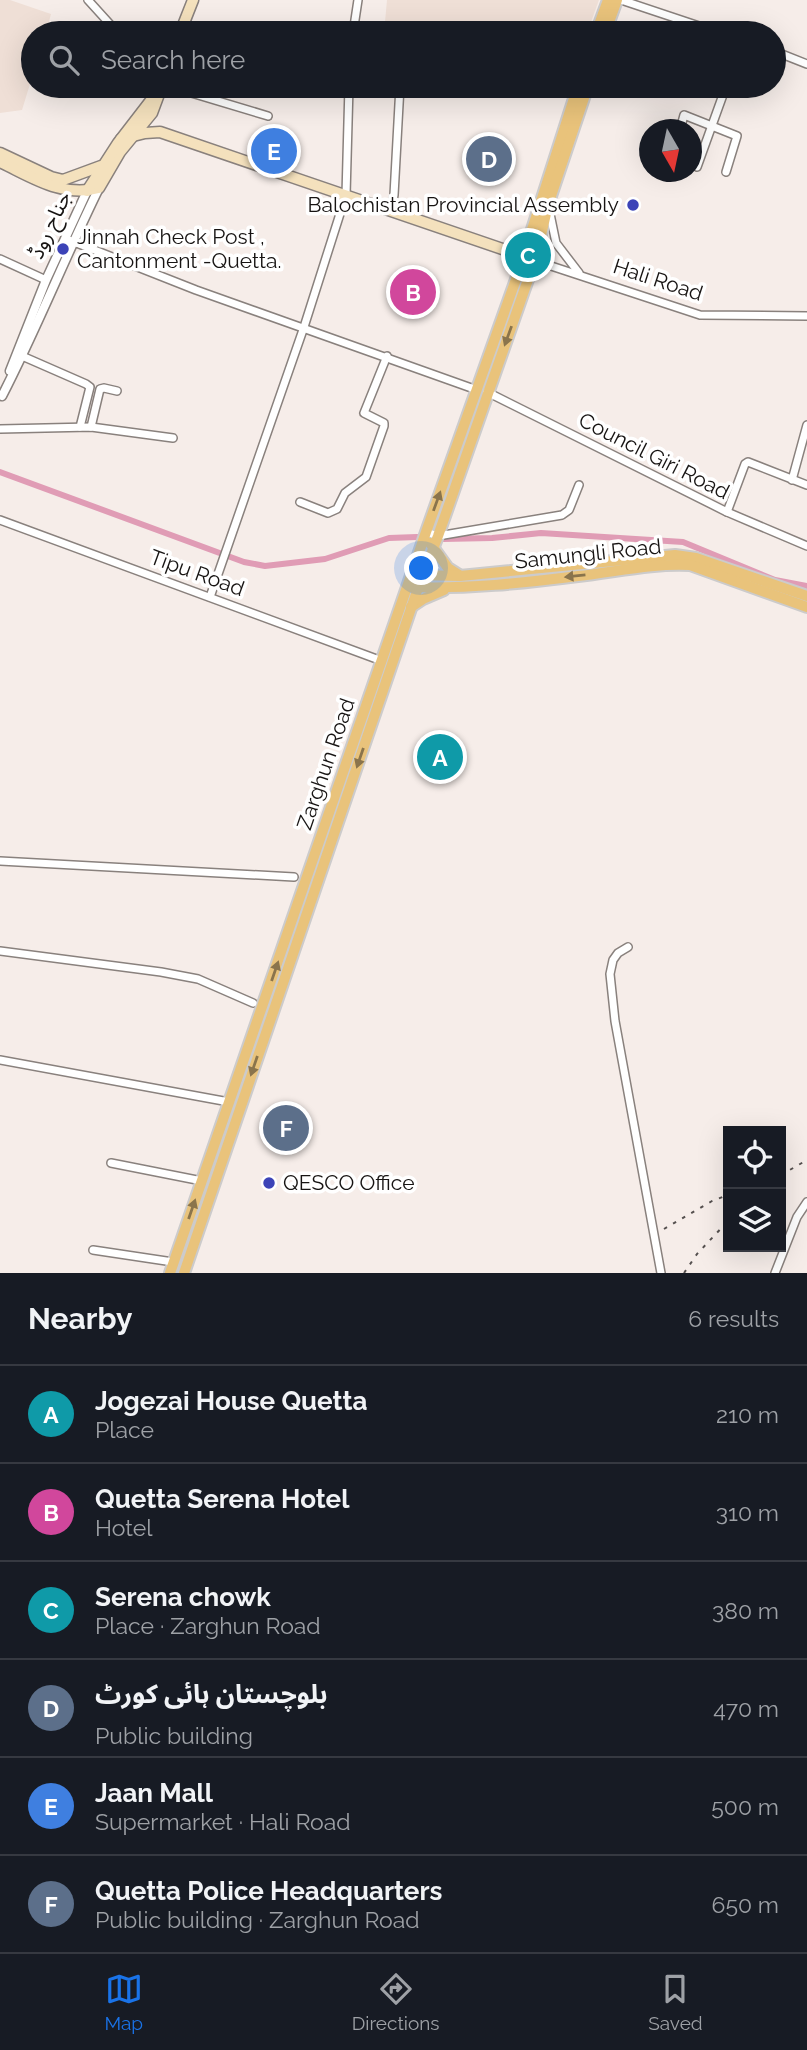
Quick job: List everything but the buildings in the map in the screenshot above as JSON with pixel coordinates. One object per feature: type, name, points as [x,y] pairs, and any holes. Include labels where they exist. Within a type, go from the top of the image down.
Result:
[{"type":"main road","points":[[600,21],[608,0]]},
{"type":"main road","points":[[611,21],[619,0]]},
{"type":"main road","points":[[185,21],[193,2]]},
{"type":"main road","name":"جناح روڈ","points":[[99,188],[120,152],[152,113],[158,98]]},
{"type":"main road","points":[[532,247],[548,205],[575,98]]},
{"type":"main road","points":[[532,247],[568,129],[582,98]]},
{"type":"main road","points":[[151,100],[152,113],[160,132]]},
{"type":"main road","name":"جناح روڈ","points":[[87,191],[102,166],[151,100]]},
{"type":"main road","points":[[121,139],[160,132],[517,254]]},
{"type":"main road","points":[[0,153],[63,180],[102,166]]},
{"type":"main road","points":[[0,162],[57,189],[87,191],[99,188]]},
{"type":"main road","points":[[532,247],[542,255],[542,263],[537,269],[525,270],[516,261],[517,254],[521,248],[532,247]]},
{"type":"main road","name":"Zarghun Road","points":[[172,1267],[382,661],[413,587],[426,533],[482,391],[525,270]]},
{"type":"main road","name":"Zarghun Road","points":[[417,574],[435,542],[482,391]]},
{"type":"main road","points":[[411,607],[458,581],[435,542],[426,533]]},
{"type":"main road","name":"Samungli Road","points":[[413,587],[675,555],[696,558],[807,596]]},
{"type":"main road","name":"Samungli Road","points":[[417,574],[458,581],[578,576],[671,564],[690,565],[807,607]]},
{"type":"main road","name":"Zarghun Road","points":[[184,1273],[411,607],[413,587]]},
{"type":"street","points":[[88,0],[107,21]]},
{"type":"street","points":[[355,21],[358,0]]},
{"type":"street","points":[[619,0],[683,21]]},
{"type":"street","points":[[786,56],[807,64]]},
{"type":"street","points":[[208,98],[268,116]]},
{"type":"street","points":[[210,597],[304,327],[346,195],[349,98]]},
{"type":"street","points":[[391,210],[399,98]]},
{"type":"street","points":[[702,154],[722,98]]},
{"type":"street","points":[[702,123],[737,136],[726,172]]},
{"type":"street","name":"جناح روڈ","points":[[1,398],[46,280],[99,188]]},
{"type":"street","name":"جناح روڈ","points":[[1,398],[22,356],[87,191]]},
{"type":"street","points":[[548,205],[556,243],[580,274]]},
{"type":"street","name":"Council Giri Road","points":[[69,240],[196,290],[482,391],[727,512],[807,546]]},
{"type":"street","points":[[0,259],[46,280]]},
{"type":"street","name":"Hali Road","points":[[542,263],[700,315],[807,316]]},
{"type":"street","points":[[22,356],[90,387],[80,427]]},
{"type":"street","points":[[300,502],[328,513],[333,512],[342,503],[345,493],[366,477],[384,423],[364,413],[387,356]]},
{"type":"street","points":[[91,427],[100,389],[117,391]]},
{"type":"street","points":[[792,480],[807,425]]},
{"type":"street","points":[[0,429],[91,427],[173,438]]},
{"type":"street","points":[[727,512],[748,462],[807,485]]},
{"type":"street","points":[[435,542],[562,515],[569,510],[579,485]]},
{"type":"street","name":"Tipu Road","points":[[0,520],[382,661]]},
{"type":"street","points":[[0,861],[294,877]]},
{"type":"street","points":[[628,947],[613,960],[610,974],[615,1021],[661,1273]]},
{"type":"street","points":[[0,951],[198,979],[253,1003]]},
{"type":"street","points":[[0,1060],[229,1102]]},
{"type":"street","points":[[111,1163],[202,1181]]},
{"type":"street","points":[[775,1273],[797,1217],[807,1202]]},
{"type":"street","points":[[93,1250],[172,1267]]},
{"type":"shaded area","points":[[0,0],[10,0],[51,14],[49,21],[21,21],[21,98],[26,98],[22,110],[0,113]]},
{"type":"shaded area","points":[[387,0],[599,0],[591,21],[385,21]]},
{"type":"waterway","points":[[0,472],[244,562],[265,566],[325,559],[389,538],[417,537]]},
{"type":"waterway","points":[[443,539],[541,533],[683,542],[775,580],[807,586]]},
{"type":"railway","points":[[786,1172],[807,1160]]},
{"type":"railway","points":[[664,1229],[723,1197]]},
{"type":"railway","points":[[684,1273],[697,1254],[723,1226]]},
{"type":"place","name":"Jaan Mall","points":[[274,151]]},
{"type":"place","name":"بلوچستان ہائی کورٹ","points":[[489,159]]},
{"type":"place","name":"Balochistan Provincial Assembly","points":[[633,205]]},
{"type":"place","name":"Jinnah Check Post , Cantonment -Quetta.","points":[[63,249]]},
{"type":"place","name":"Serena chowk","points":[[528,255]]},
{"type":"place","name":"Quetta Serena Hotel","points":[[413,292]]},
{"type":"place","name":"Jogezai House Quetta","points":[[440,757]]},
{"type":"place","name":"Quetta Police Headquarters","points":[[286,1128]]},
{"type":"place","name":"QESCO Office","points":[[269,1183]]}]
